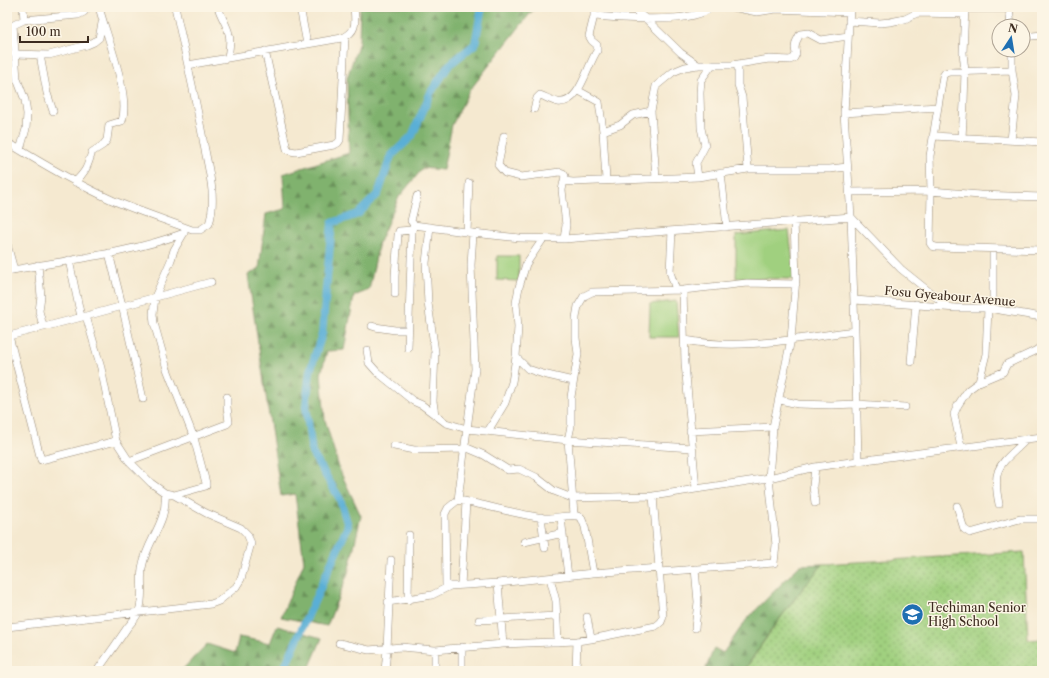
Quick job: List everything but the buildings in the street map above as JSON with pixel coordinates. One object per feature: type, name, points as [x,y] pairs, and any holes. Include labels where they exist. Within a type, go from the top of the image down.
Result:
[{"type":"street","points":[[23,7],[24,20]]},
{"type":"street","points":[[20,150],[26,129],[27,114],[25,100],[17,79],[10,27],[24,20],[78,15],[84,12],[88,7]]},
{"type":"street","points":[[75,182],[88,168],[92,152],[103,145],[107,140],[109,125],[122,121],[123,117],[123,104],[119,76],[99,7]]},
{"type":"street","points":[[7,142],[75,182],[126,206],[192,230],[200,230],[209,224],[211,218],[212,193],[196,100],[174,7]]},
{"type":"street","points":[[218,7],[220,17],[229,35],[230,45],[228,58]]},
{"type":"street","points":[[300,7],[307,44]]},
{"type":"street","points":[[188,64],[345,37],[355,25],[354,7]]},
{"type":"street","points":[[534,109],[537,98],[540,96],[556,102],[563,102],[579,90],[593,56],[597,51],[597,45],[589,36],[594,16],[594,7]]},
{"type":"street","points":[[631,7],[646,19],[677,49],[698,65]]},
{"type":"street","points":[[594,16],[646,19],[689,17],[708,10],[711,7]]},
{"type":"street","points":[[732,7],[757,12],[776,9],[850,10],[844,113],[850,192],[855,300],[858,461]]},
{"type":"street","points":[[849,21],[880,23],[905,19],[917,13],[1009,8],[1010,18]]},
{"type":"street","points":[[962,137],[965,71],[963,53],[965,10]]},
{"type":"street","points":[[14,54],[48,55],[87,46],[98,38],[101,31],[102,18]]},
{"type":"street","points":[[656,178],[651,111],[656,86],[673,72],[685,67],[698,65],[732,65],[769,59],[790,60],[794,58],[796,54],[796,42],[800,34],[808,33],[821,40],[848,36]]},
{"type":"street","points":[[1031,36],[1042,35]]},
{"type":"street","points":[[265,51],[287,149],[296,152],[334,145],[340,140],[345,37]]},
{"type":"street","points":[[40,55],[47,94],[53,111]]},
{"type":"street","points":[[685,67],[688,58]]},
{"type":"street","points":[[1011,140],[1016,96],[1012,70],[1012,58]]},
{"type":"street","points":[[738,64],[738,85],[742,97],[748,169]]},
{"type":"street","points":[[698,177],[696,163],[705,146],[701,128],[701,80],[712,65]]},
{"type":"street","points":[[1012,70],[965,71],[945,73],[943,76],[930,156],[930,243],[932,246],[936,247],[967,247],[993,250],[1042,250]]},
{"type":"street","points":[[579,90],[599,102],[603,131],[606,180]]},
{"type":"street","points":[[844,113],[938,108]]},
{"type":"street","points":[[603,131],[620,125],[633,116],[651,111]]},
{"type":"street","points":[[504,136],[498,165],[505,173],[521,177],[560,172],[565,176],[562,190],[566,225],[564,239]]},
{"type":"street","points":[[933,136],[1042,142]]},
{"type":"street","points":[[564,181],[698,177],[748,169],[830,169],[847,167]]},
{"type":"street","points":[[721,173],[727,227]]},
{"type":"street","points":[[446,587],[445,514],[446,510],[458,500],[475,369],[469,183]]},
{"type":"street","points":[[850,192],[931,191],[980,195],[1042,197]]},
{"type":"street","points":[[408,348],[413,227],[411,221],[417,196]]},
{"type":"street","points":[[395,294],[398,235],[401,230],[413,227],[430,227],[520,238],[564,239],[851,217]]},
{"type":"street","points":[[851,217],[901,269],[948,307]]},
{"type":"street","points":[[388,602],[432,595],[446,587],[461,585],[498,583],[594,573],[695,570],[774,564],[776,546],[769,478],[773,427],[780,400],[791,340],[796,284],[794,221]]},
{"type":"street","points":[[430,227],[426,263],[428,303],[435,352],[432,401],[435,415]]},
{"type":"street","points":[[7,244],[10,270],[109,253],[161,242],[192,230]]},
{"type":"street","points":[[672,230],[670,272],[679,290],[685,340],[690,431],[696,489]]},
{"type":"street","points":[[69,260],[84,316],[101,368],[116,441],[129,461],[151,483],[165,493],[174,494],[206,486],[194,438],[167,369],[152,314],[155,296],[172,260],[174,250],[184,233]]},
{"type":"street","points":[[488,431],[505,403],[512,382],[516,357],[518,327],[516,303],[519,288],[526,264],[543,239]]},
{"type":"street","points":[[979,382],[986,354],[993,250]]},
{"type":"street","points":[[109,253],[143,399]]},
{"type":"street","points":[[38,265],[41,296],[39,311],[43,326]]},
{"type":"street","points":[[116,441],[41,460],[8,336],[211,282]]},
{"type":"street","points":[[574,514],[568,440],[571,426],[571,397],[578,354],[576,318],[578,306],[584,296],[592,292],[679,290],[748,283],[796,284]]},
{"type":"street","name":"Fosu Gyeabour Avenue","points":[[855,300],[948,307],[990,308],[1042,317]]},
{"type":"street","points":[[911,362],[916,304]]},
{"type":"street","points":[[372,326],[375,328],[408,330]]},
{"type":"street","points":[[685,340],[704,344],[750,344],[855,331]]},
{"type":"street","points":[[961,447],[954,414],[968,390],[979,382],[1003,372],[1007,364],[1035,351],[1042,346]]},
{"type":"street","points":[[367,350],[369,363],[377,372],[413,401],[422,405],[446,423],[467,429],[568,440],[692,448]]},
{"type":"street","points":[[516,357],[528,369],[573,381]]},
{"type":"street","points":[[129,461],[194,438],[227,424],[229,422],[226,407],[227,397]]},
{"type":"street","points":[[780,400],[798,404],[856,404],[904,408]]},
{"type":"street","points":[[690,431],[773,427]]},
{"type":"street","points":[[394,446],[414,450],[465,448],[484,455],[508,470],[519,469],[536,477],[554,491],[572,498],[653,496],[769,478],[858,461],[1042,436]]},
{"type":"street","points":[[999,504],[996,487],[996,474],[1000,466],[1028,439]]},
{"type":"street","points":[[815,468],[815,503]]},
{"type":"street","points":[[97,671],[139,611],[142,599],[142,568],[149,545],[162,522],[165,512],[165,493]]},
{"type":"street","points":[[7,627],[211,604],[219,601],[236,587],[244,569],[251,543],[247,534],[241,528],[206,513],[174,494]]},
{"type":"street","points":[[339,643],[369,650],[407,648],[435,650],[503,644],[577,641],[656,626],[662,617],[653,496]]},
{"type":"street","points":[[458,500],[541,517],[561,518],[574,514],[581,517],[585,527],[594,573]]},
{"type":"street","points":[[461,585],[462,545],[466,502]]},
{"type":"street","points":[[956,506],[964,528],[970,533],[1020,519],[1042,519]]},
{"type":"street","points":[[541,517],[544,548]]},
{"type":"street","points":[[561,518],[568,576]]},
{"type":"street","points":[[524,542],[563,533]]},
{"type":"street","points":[[408,600],[409,535]]},
{"type":"street","points":[[385,671],[391,560]]},
{"type":"street","points":[[695,570],[698,602],[695,628]]},
{"type":"street","points":[[550,578],[556,601],[558,642]]},
{"type":"street","points":[[498,583],[503,644]]},
{"type":"street","points":[[478,620],[557,616]]},
{"type":"street","points":[[587,617],[591,639]]},
{"type":"street","points":[[576,671],[577,641]]},
{"type":"street","points":[[462,647],[462,671]]},
{"type":"street","points":[[435,650],[435,671]]},
{"type":"green space","points":[[360,7],[538,7],[532,11],[469,91],[452,125],[443,170],[423,168],[399,197],[379,242],[369,290],[354,296],[344,350],[327,351],[321,374],[325,420],[340,471],[361,516],[348,573],[327,626],[281,617],[304,562],[295,494],[281,496],[248,275],[259,269],[266,214],[285,209],[283,174],[349,153],[347,78],[359,42]]},
{"type":"green space","points":[[789,230],[795,279],[736,278],[736,235]]},
{"type":"green space","points":[[497,256],[519,256],[519,281],[497,280]]},
{"type":"green space","points":[[676,301],[679,337],[649,337],[650,304]]},
{"type":"green space","name":"Techiman Senior High School","points":[[1024,552],[1028,640],[1042,639],[1042,671],[744,671],[782,616],[823,564]]},
{"type":"green space","points":[[823,564],[762,643],[744,671],[705,671],[714,648],[723,653],[747,619],[800,565]]},
{"type":"green space","points":[[277,626],[322,638],[308,671],[181,671],[207,644],[235,653],[239,637],[270,643]]},
{"type":"waterway","points":[[283,671],[348,526],[340,499],[312,453],[306,406],[310,371],[322,334],[332,223],[358,214],[378,194],[391,156],[412,136],[431,92],[449,65],[475,44],[482,7]]},
{"type":"place","name":"Techiman Senior High School","points":[[912,614]]}]
